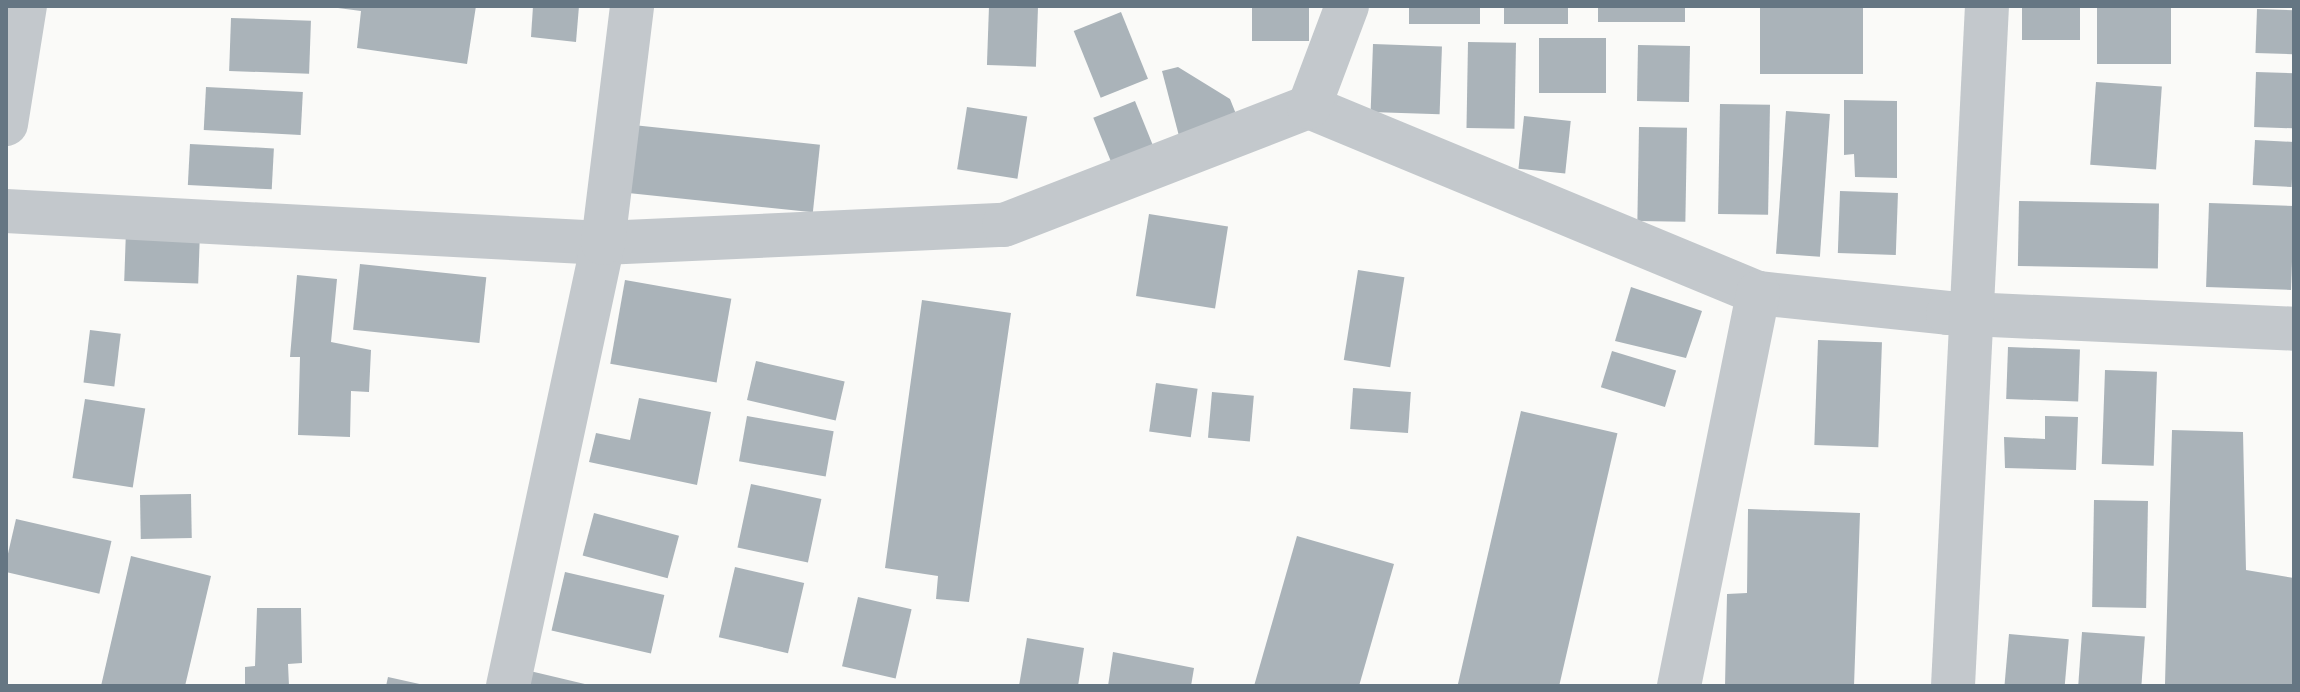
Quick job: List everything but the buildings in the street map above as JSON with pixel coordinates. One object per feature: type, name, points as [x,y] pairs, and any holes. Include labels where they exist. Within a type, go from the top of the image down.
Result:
[{"type":"street","points":[[6,124],[25,6]]},
{"type":"street","points":[[508,686],[603,243],[632,6]]},
{"type":"street","points":[[1309,107],[1347,6]]},
{"type":"street","points":[[1953,686],[1987,6]]},
{"type":"street","points":[[6,211],[603,243],[1004,225],[1309,107],[1758,293],[1970,313],[2294,329]]},
{"type":"street","points":[[1679,686],[1758,293]]}]
